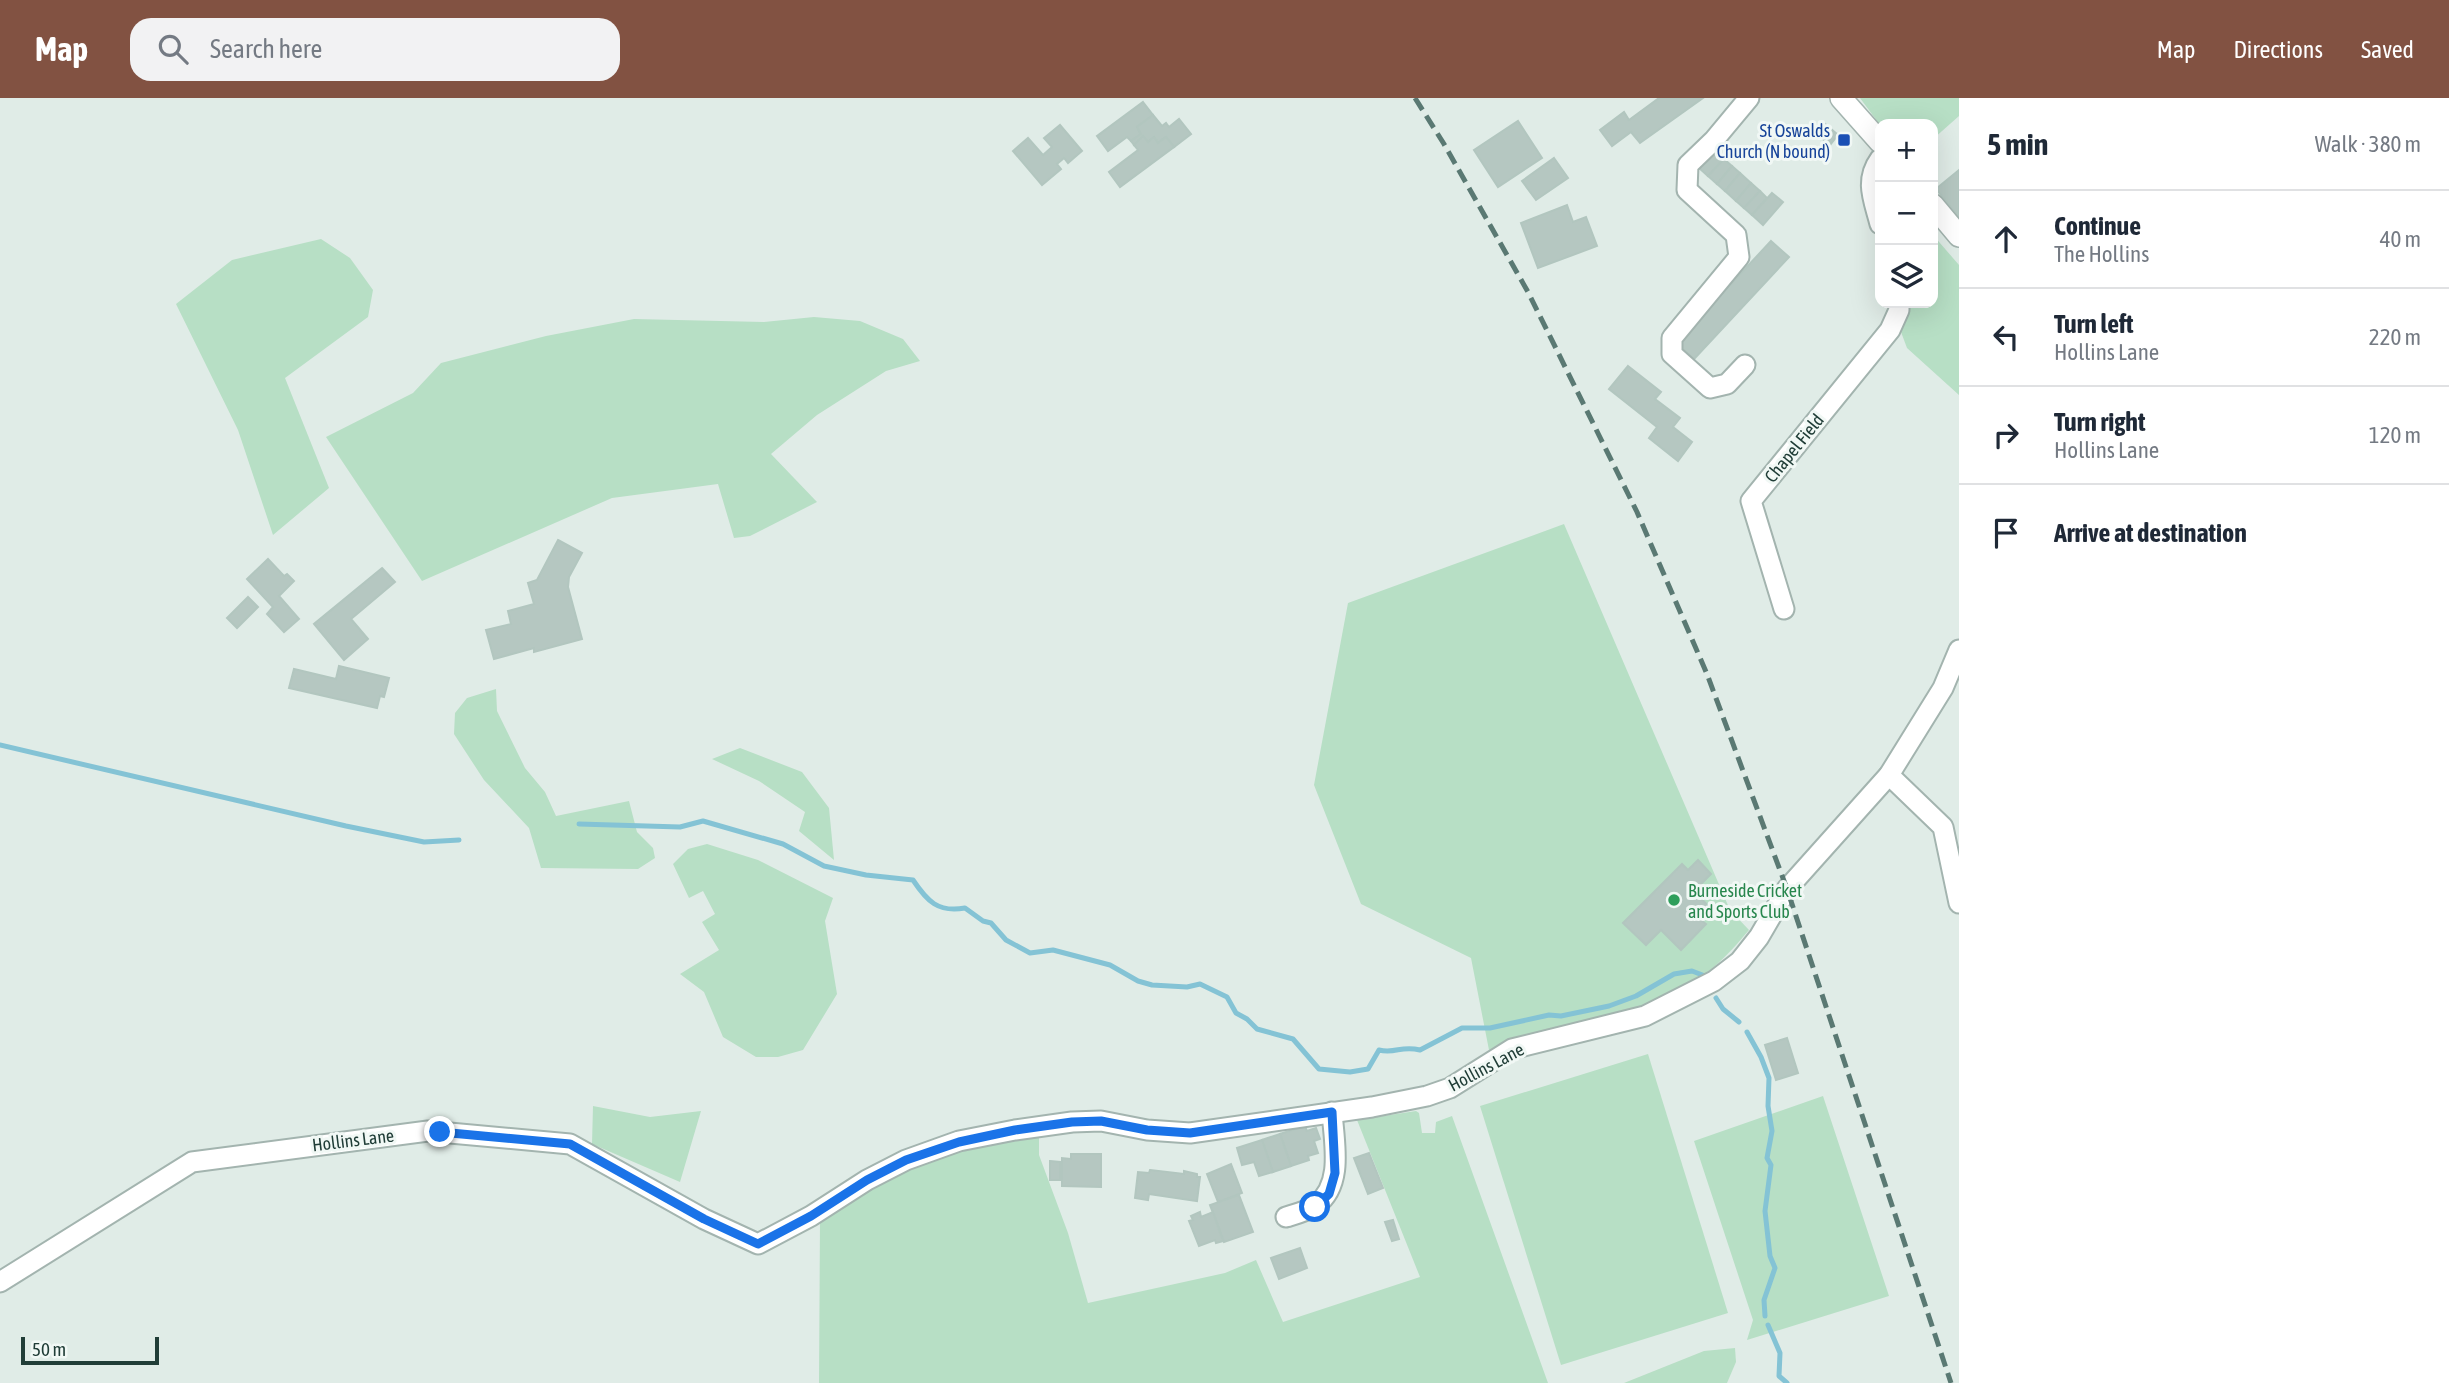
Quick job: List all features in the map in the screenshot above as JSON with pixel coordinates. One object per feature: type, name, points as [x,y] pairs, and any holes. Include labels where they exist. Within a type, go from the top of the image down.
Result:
[{"type":"street","points":[[1745,365],[1727,383],[1710,388],[1672,354],[1672,338],[1739,257],[1736,235],[1687,190],[1688,165],[1714,140],[1749,98]]},
{"type":"street","points":[[1840,98],[1875,136]]},
{"type":"street","points":[[1875,168],[1870,184],[1875,204]]},
{"type":"street","points":[[1938,211],[1959,236]]},
{"type":"street","name":"Chapel Field","points":[[1784,609],[1751,500],[1890,330],[1899,308]]},
{"type":"street","name":"Hollins Lane","points":[[0,1282],[192,1161],[428,1131],[570,1144],[704,1219],[758,1244],[906,1160],[959,1142],[1029,1127],[1072,1122],[1101,1121],[1147,1130],[1190,1133],[1386,1104],[1438,1092],[1450,1088],[1513,1049],[1645,1016],[1714,981],[1740,961],[1759,937],[1787,889],[1889,775],[1943,688],[1959,650]]},
{"type":"street","points":[[1889,775],[1942,827],[1959,903]]},
{"type":"street","points":[[1286,1217],[1315,1207],[1329,1194],[1335,1173],[1332,1112]]},
{"type":"green space","points":[[1860,98],[1959,98],[1959,116],[1938,135],[1938,119],[1876,119]]},
{"type":"green space","points":[[321,239],[350,258],[373,290],[368,317],[285,378],[329,488],[273,535],[238,430],[176,304],[232,260]]},
{"type":"green space","points":[[1938,241],[1959,265],[1959,395],[1907,348],[1901,332],[1907,308],[1938,308]]},
{"type":"green space","points":[[814,317],[860,321],[903,339],[920,361],[886,371],[817,415],[771,454],[817,502],[750,536],[734,538],[718,484],[612,498],[422,581],[326,437],[413,393],[441,363],[546,336],[634,319],[764,322]]},
{"type":"green space","points":[[1564,524],[1730,910],[1749,930],[1707,972],[1671,994],[1624,1014],[1537,1032],[1489,1050],[1471,958],[1361,904],[1314,785],[1348,603]]},
{"type":"green space","points":[[496,689],[497,711],[525,768],[545,792],[556,816],[629,801],[637,832],[653,848],[655,858],[638,869],[541,868],[529,828],[484,780],[454,734],[455,713],[467,698]]},
{"type":"green space","points":[[740,748],[802,772],[829,808],[834,860],[799,831],[805,812],[759,781],[712,759]]},
{"type":"green space","points":[[707,844],[758,860],[833,898],[825,921],[837,994],[803,1050],[778,1057],[756,1057],[723,1037],[704,992],[680,974],[719,950],[702,922],[715,914],[703,891],[689,898],[673,864],[688,849]]},
{"type":"green space","points":[[1648,1054],[1728,1313],[1561,1365],[1480,1106]]},
{"type":"green space","points":[[1823,1096],[1889,1296],[1747,1340],[1753,1320],[1694,1141]]},
{"type":"green space","points":[[593,1106],[650,1117],[701,1111],[680,1182],[592,1144]]},
{"type":"green space","points":[[1416,1111],[1419,1113],[1422,1133],[1435,1133],[1436,1122],[1452,1116],[1548,1383],[819,1383],[820,1221],[883,1181],[948,1155],[1039,1133],[1039,1155],[1068,1233],[1088,1303],[1225,1273],[1256,1260],[1283,1322],[1420,1277],[1357,1120]]},
{"type":"green space","points":[[1735,1348],[1736,1362],[1727,1383],[1624,1383],[1704,1351]]},
{"type":"building","points":[[1659,98],[1703,98],[1640,143],[1631,132],[1612,146],[1600,130],[1624,112],[1629,120]]},
{"type":"building","points":[[1143,102],[1153,115],[1137,127],[1141,134],[1131,141],[1127,137],[1108,151],[1097,136]]},
{"type":"building","points":[[1153,115],[1162,126],[1166,123],[1169,127],[1179,119],[1191,134],[1174,147],[1166,137],[1158,143],[1154,137],[1148,142],[1143,136],[1134,145],[1131,141],[1141,134],[1137,127]]},
{"type":"building","points":[[1518,121],[1542,158],[1498,187],[1474,150]]},
{"type":"building","points":[[1824,123],[1838,135],[1830,145],[1816,133]]},
{"type":"building","points":[[1060,125],[1082,151],[1068,163],[1064,158],[1057,164],[1061,169],[1042,185],[1013,151],[1028,138],[1043,155],[1052,147],[1044,138]]},
{"type":"building","points":[[1143,136],[1148,142],[1154,137],[1158,143],[1166,137],[1174,147],[1120,187],[1109,172],[1138,150],[1134,145]]},
{"type":"building","points":[[1714,150],[1724,159],[1708,176],[1699,168]]},
{"type":"building","points":[[1554,158],[1568,178],[1536,200],[1522,181]]},
{"type":"building","points":[[1724,159],[1732,166],[1717,184],[1708,176]]},
{"type":"building","points":[[1732,166],[1740,173],[1725,191],[1717,184]]},
{"type":"building","points":[[1959,170],[1959,217],[1938,191],[1938,187]]},
{"type":"building","points":[[1740,173],[1751,183],[1736,201],[1725,191]]},
{"type":"building","points":[[1751,183],[1760,191],[1744,208],[1736,201]]},
{"type":"building","points":[[1760,191],[1767,198],[1752,215],[1744,208]]},
{"type":"building","points":[[1772,193],[1783,202],[1763,225],[1752,215]]},
{"type":"building","points":[[1567,205],[1573,222],[1586,217],[1597,246],[1538,268],[1521,223]]},
{"type":"building","points":[[1771,241],[1789,257],[1694,359],[1676,343]]},
{"type":"building","points":[[1628,366],[1661,392],[1655,399],[1680,418],[1673,427],[1692,442],[1678,461],[1649,438],[1657,427],[1609,389]]},
{"type":"building","points":[[558,540],[582,553],[569,577],[568,587],[582,639],[494,659],[486,630],[511,624],[508,611],[534,604],[528,583],[537,580]]},
{"type":"building","points":[[268,559],[284,576],[287,574],[294,581],[279,596],[299,619],[284,632],[267,614],[273,607],[247,579]]},
{"type":"building","points":[[382,568],[395,582],[351,619],[368,639],[344,660],[314,624]]},
{"type":"building","points":[[248,597],[258,607],[237,628],[227,618]]},
{"type":"building","points":[[339,666],[389,678],[384,697],[380,696],[377,708],[289,688],[294,669],[336,679]]},
{"type":"building","name":"Burneside Cricket and Sports Club","points":[[1698,860],[1711,874],[1694,891],[1712,910],[1701,920],[1706,924],[1681,950],[1661,930],[1646,945],[1623,923],[1682,864],[1688,870]]},
{"type":"building","points":[[1787,1038],[1798,1073],[1776,1080],[1765,1045]]},
{"type":"building","points":[[1305,1126],[1307,1131],[1316,1128],[1320,1139],[1314,1141],[1318,1153],[1308,1156],[1309,1160],[1291,1166],[1280,1134]]},
{"type":"building","points":[[1280,1134],[1291,1166],[1273,1172],[1262,1140]]},
{"type":"building","points":[[1262,1140],[1273,1172],[1259,1176],[1254,1162],[1242,1165],[1237,1148]]},
{"type":"building","points":[[1369,1153],[1383,1188],[1368,1194],[1354,1158]]},
{"type":"building","points":[[1071,1154],[1101,1154],[1101,1187],[1062,1186],[1062,1158],[1071,1159]]},
{"type":"building","points":[[1050,1161],[1060,1162],[1060,1180],[1050,1180]]},
{"type":"building","points":[[1231,1164],[1242,1193],[1218,1202],[1207,1174]]},
{"type":"building","points":[[1150,1170],[1197,1174],[1197,1177],[1200,1177],[1197,1201],[1149,1194],[1148,1200],[1135,1198],[1138,1172],[1149,1173]]},
{"type":"building","points":[[1239,1195],[1253,1232],[1224,1242],[1210,1205]]},
{"type":"building","points":[[1200,1212],[1201,1217],[1213,1212],[1223,1241],[1216,1243],[1215,1240],[1199,1246],[1189,1221],[1193,1220],[1191,1216]]},
{"type":"building","points":[[1393,1220],[1399,1239],[1392,1241],[1385,1222]]},
{"type":"building","points":[[1300,1248],[1307,1268],[1279,1279],[1271,1258]]},
{"type":"waterway","points":[[0,745],[346,826],[424,842],[459,840]]},
{"type":"waterway","points":[[579,824],[680,827],[703,821],[783,844],[824,866],[866,875],[913,880],[934,904],[947,909],[965,908],[983,921],[991,923],[1006,940],[1030,953],[1053,950],[1110,965],[1138,981],[1152,985],[1187,987],[1200,984],[1227,997],[1236,1013],[1257,1029],[1293,1039],[1319,1069],[1350,1072],[1368,1069],[1379,1050],[1420,1050],[1462,1028],[1490,1028],[1609,1006],[1636,996],[1674,974],[1692,971],[1705,976]]},
{"type":"waterway","points":[[1716,998],[1723,1009],[1739,1022]]},
{"type":"waterway","points":[[1747,1032],[1769,1078],[1768,1106],[1772,1131],[1767,1158],[1771,1165],[1765,1211],[1770,1256],[1775,1268],[1764,1300],[1765,1316]]},
{"type":"waterway","points":[[1768,1325],[1780,1353],[1779,1376],[1787,1383]]},
{"type":"railway","points":[[1415,98],[1528,292],[1637,512],[1707,674],[1787,889],[1951,1383]]},
{"type":"place","name":"St Oswalds Church (N bound)","points":[[1844,140]]},
{"type":"place","name":"Burneside Cricket and Sports Club","points":[[1674,900]]},
{"type":"route","points":[[440,1132],[570,1144],[704,1219],[758,1244],[906,1160],[959,1142],[1043,1125],[1072,1122],[1101,1121],[1147,1130],[1190,1133],[1332,1112],[1335,1173],[1329,1194],[1315,1207]]}]
